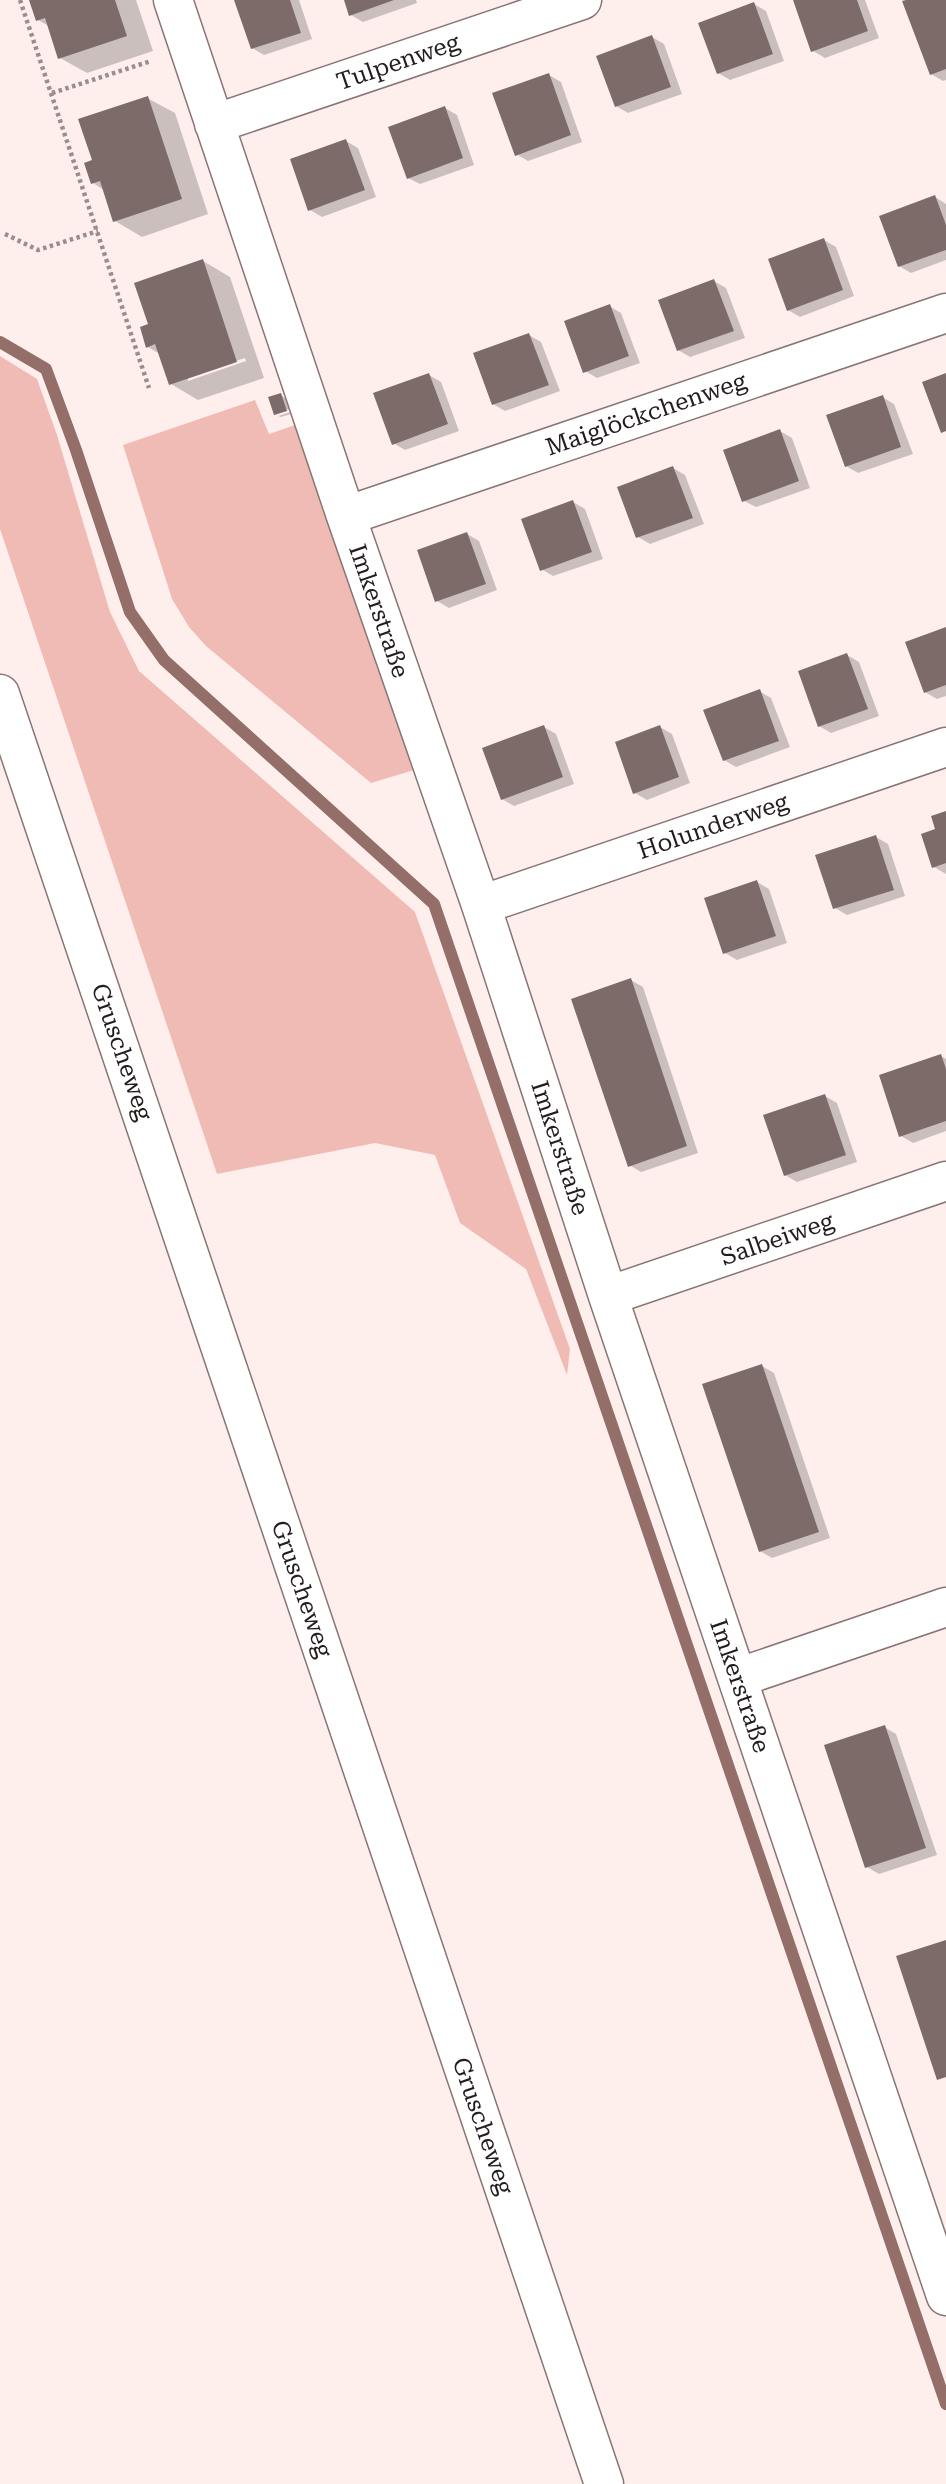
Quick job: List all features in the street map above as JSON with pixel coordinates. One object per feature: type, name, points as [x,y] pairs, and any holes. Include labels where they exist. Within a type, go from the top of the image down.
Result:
[{"type":"street","name":"Imkerstraße","points":[[173,0],[346,516],[481,905],[608,1296],[946,2296]]},
{"type":"street","name":"Tulpenweg","points":[[215,124],[582,0]]},
{"type":"street","name":"Maiglöckchenweg","points":[[346,516],[946,313]]},
{"type":"street","name":"Gruscheweg","points":[[0,694],[604,2484]]},
{"type":"street","name":"Holunderweg","points":[[481,905],[946,747]]},
{"type":"street","name":"Salbeiweg","points":[[608,1296],[946,1181]]},
{"type":"street","points":[[737,1678],[946,1607]]},
{"type":"path","points":[[20,0],[149,388]]},
{"type":"path","points":[[52,93],[189,48]]},
{"type":"path","points":[[5,234],[38,250],[98,231]]},
{"type":"shaded area","points":[[0,356],[37,379],[57,435],[110,612],[139,671],[415,912],[570,1349],[567,1375],[526,1269],[460,1223],[435,1155],[375,1143],[217,1174],[0,529]]},
{"type":"shaded area","points":[[255,400],[269,434],[298,424],[414,770],[371,783],[206,646],[189,627],[172,599],[123,445]]},
{"type":"building","points":[[29,0],[115,0],[127,36],[58,59],[45,18],[36,21]]},
{"type":"building","points":[[234,0],[290,0],[301,33],[251,49]]},
{"type":"building","points":[[344,0],[394,0],[349,16]]},
{"type":"building","points":[[793,0],[857,0],[868,31],[811,52]]},
{"type":"building","points":[[946,0],[946,69],[930,75],[902,1]]},
{"type":"building","points":[[754,2],[773,54],[717,74],[698,23]]},
{"type":"building","points":[[652,35],[671,87],[615,107],[596,56]]},
{"type":"building","points":[[549,73],[571,135],[515,156],[492,93]]},
{"type":"building","points":[[148,96],[182,199],[113,222],[100,181],[91,184],[84,163],[92,160],[78,119]]},
{"type":"building","points":[[445,106],[463,158],[407,179],[388,127]]},
{"type":"building","points":[[346,139],[365,190],[308,211],[290,159]]},
{"type":"building","points":[[935,195],[946,225],[946,250],[898,267],[879,216]]},
{"type":"building","points":[[824,238],[843,290],[787,311],[768,259]]},
{"type":"building","points":[[203,259],[237,362],[169,385],[155,344],[146,348],[140,327],[148,324],[134,283]]},
{"type":"building","points":[[714,279],[734,331],[677,351],[658,300]]},
{"type":"building","points":[[610,304],[629,356],[583,373],[564,321]]},
{"type":"building","points":[[529,333],[549,385],[492,405],[473,353]]},
{"type":"building","points":[[429,373],[448,424],[392,445],[373,393]]},
{"type":"building","points":[[946,373],[946,431],[941,433],[922,382]]},
{"type":"building","points":[[281,393],[287,411],[274,415],[268,397]]},
{"type":"building","points":[[883,395],[901,447],[845,467],[826,415]]},
{"type":"building","points":[[780,429],[799,481],[742,502],[723,450]]},
{"type":"building","points":[[673,466],[693,518],[636,538],[617,487]]},
{"type":"building","points":[[573,500],[592,552],[540,571],[521,519]]},
{"type":"building","points":[[467,532],[486,584],[435,602],[417,550]]},
{"type":"building","points":[[946,627],[946,685],[924,693],[905,642]]},
{"type":"building","points":[[847,653],[868,709],[818,727],[798,671]]},
{"type":"building","points":[[760,689],[779,741],[723,761],[703,710]]},
{"type":"building","points":[[544,725],[563,777],[501,800],[482,748]]},
{"type":"building","points":[[660,725],[679,777],[633,794],[615,742]]},
{"type":"building","points":[[946,811],[946,863],[932,868],[921,834],[935,829],[931,816]]},
{"type":"building","points":[[876,835],[894,890],[833,909],[815,855]]},
{"type":"building","points":[[757,880],[776,936],[723,954],[704,898]]},
{"type":"building","points":[[631,978],[687,1146],[628,1167],[571,999]]},
{"type":"building","points":[[941,1054],[946,1069],[946,1121],[899,1137],[879,1075]]},
{"type":"building","points":[[825,1094],[846,1155],[784,1176],[763,1115]]},
{"type":"building","points":[[762,1364],[819,1532],[759,1552],[702,1384]]},
{"type":"building","points":[[885,1725],[926,1848],[865,1868],[824,1745]]},
{"type":"building","points":[[946,1940],[946,2077],[937,2080],[896,1956]]},
{"type":"waterway","points":[[0,342],[46,369],[130,612],[164,660],[434,904],[946,2404]]}]
